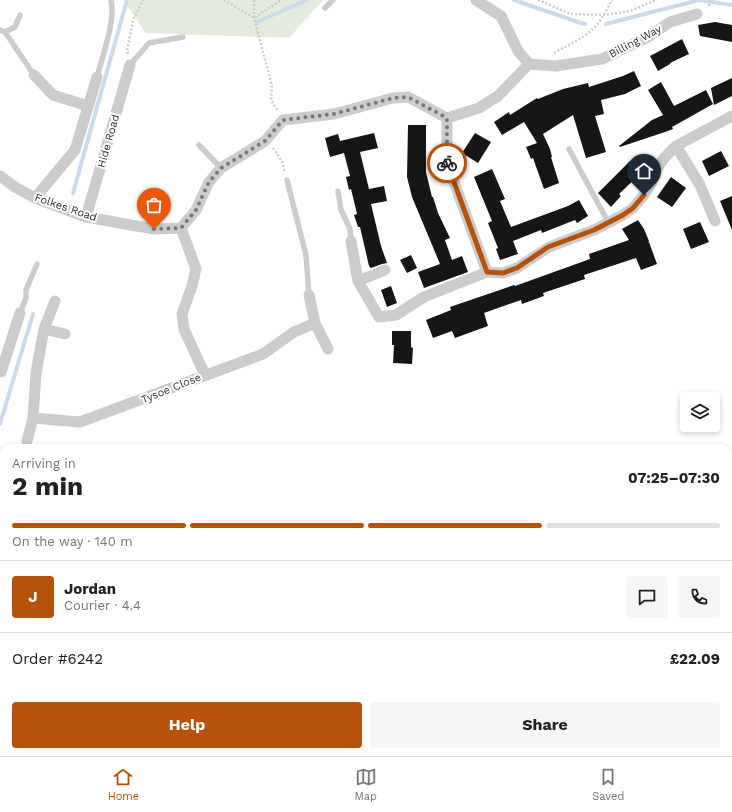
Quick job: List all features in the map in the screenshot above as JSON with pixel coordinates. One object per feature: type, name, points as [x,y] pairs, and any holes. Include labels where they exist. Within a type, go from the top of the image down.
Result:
[{"type":"street","points":[[181,228],[196,210],[209,182],[221,168],[265,141],[283,120],[334,114],[393,98],[408,97],[447,118],[479,108],[498,96],[534,64],[518,51],[501,16],[476,0]]},
{"type":"street","name":"Billing Way","points":[[534,64],[556,66],[602,59],[648,37],[670,22],[697,14]]},
{"type":"street","name":"Hide Road","points":[[86,217],[130,65]]},
{"type":"street","points":[[34,75],[53,95],[88,106]]},
{"type":"street","points":[[35,198],[75,150],[97,77]]},
{"type":"street","points":[[351,241],[358,280],[379,317],[396,316],[424,296],[487,272],[503,273],[517,268],[548,247],[594,230],[623,215],[633,208],[644,195],[652,182],[656,170],[665,157],[676,146],[732,116]]},
{"type":"street","points":[[447,118],[447,163],[487,272]]},
{"type":"street","points":[[676,146],[690,166],[700,185],[714,221]]},
{"type":"street","name":"Folkes Road","points":[[0,176],[15,187],[35,198],[86,217],[154,229],[181,228]]},
{"type":"street","name":"Tysoe Close","points":[[33,418],[80,422],[205,375],[184,329],[182,314],[192,286],[196,269],[181,228]]},
{"type":"street","points":[[358,280],[385,270]]},
{"type":"street","points":[[309,296],[314,323],[328,349]]},
{"type":"street","points":[[27,442],[33,418],[36,373],[44,329],[55,302]]},
{"type":"street","points":[[1,374],[5,343],[20,313]]},
{"type":"street","points":[[205,375],[263,354],[294,332],[314,323]]},
{"type":"street","points":[[44,329],[65,334]]},
{"type":"lane","points":[[97,77],[109,32],[112,5],[111,0]]},
{"type":"lane","points":[[324,8],[333,0]]},
{"type":"lane","points":[[20,16],[15,27],[3,31],[34,75]]},
{"type":"lane","points":[[130,65],[149,43],[183,37]]},
{"type":"lane","points":[[199,145],[221,168]]},
{"type":"lane","points":[[569,149],[608,222]]},
{"type":"lane","points":[[287,180],[306,254],[309,296]]},
{"type":"lane","points":[[338,191],[341,210],[350,229],[351,241]]},
{"type":"lane","points":[[20,313],[26,298],[26,290],[37,264]]},
{"type":"path","points":[[130,65],[127,51],[133,20],[143,0]]},
{"type":"path","points":[[224,0],[254,18]]},
{"type":"path","points":[[254,0],[254,18],[272,86],[271,100],[283,120]]},
{"type":"path","points":[[254,18],[281,0]]},
{"type":"path","points":[[538,0],[571,14],[604,15],[630,11],[656,0]]},
{"type":"path","points":[[534,64],[585,35],[595,27],[604,15],[612,0]]},
{"type":"path","points":[[710,0],[710,6]]},
{"type":"path","points":[[265,141],[274,149],[282,161],[287,180]]},
{"type":"shaded area","points":[[124,0],[323,0],[289,38],[146,33]]},
{"type":"building","points":[[715,22],[732,25],[732,42],[700,36],[698,25]]},
{"type":"building","points":[[682,39],[689,54],[670,63],[658,71],[650,56]]},
{"type":"building","points":[[634,71],[641,86],[625,94],[601,100],[604,114],[595,116],[606,152],[586,158],[573,115],[543,134],[550,149],[559,183],[544,189],[533,158],[531,159],[526,147],[537,143],[524,122],[502,135],[494,122],[509,112],[510,115],[537,98],[538,99],[563,89],[588,83],[589,87]]},
{"type":"building","points":[[732,78],[732,96],[714,105],[711,88]]},
{"type":"building","points":[[661,82],[674,106],[706,90],[713,104],[672,127],[673,129],[620,147],[619,146],[652,120],[663,115],[648,90]]},
{"type":"building","points":[[408,125],[426,125],[426,172],[432,197],[450,238],[445,240],[452,260],[462,256],[468,272],[424,288],[418,272],[440,264],[412,197],[407,177]]},
{"type":"building","points":[[374,133],[378,148],[360,152],[369,189],[384,186],[387,201],[371,204],[381,246],[387,263],[371,268],[369,266],[360,227],[358,227],[354,215],[357,214],[351,189],[349,190],[346,177],[350,176],[344,153],[330,157],[325,138],[338,134],[340,141]]},
{"type":"building","points":[[475,133],[491,142],[478,163],[462,153]]},
{"type":"building","points":[[721,151],[729,166],[709,176],[702,161]]},
{"type":"building","points":[[630,161],[641,173],[619,194],[621,196],[611,207],[598,193]]},
{"type":"building","points":[[492,169],[505,199],[500,201],[511,227],[568,206],[579,200],[588,216],[577,223],[575,220],[542,233],[541,230],[513,241],[518,254],[500,260],[496,249],[498,248],[488,223],[492,221],[474,177]]},
{"type":"building","points":[[671,177],[686,188],[672,207],[657,197]]},
{"type":"building","points":[[732,196],[732,230],[720,201]]},
{"type":"building","points":[[638,220],[644,229],[657,264],[641,270],[636,258],[584,275],[585,279],[543,293],[544,296],[522,304],[521,300],[484,313],[488,326],[455,338],[452,331],[433,338],[426,320],[451,310],[450,307],[514,285],[515,286],[590,259],[589,254],[629,240],[622,229]]},
{"type":"building","points":[[700,222],[709,242],[691,249],[683,229]]},
{"type":"building","points":[[411,255],[417,268],[407,273],[400,260]]},
{"type":"building","points":[[391,286],[397,303],[387,307],[381,290]]},
{"type":"building","points":[[392,331],[411,331],[411,347],[413,348],[412,364],[393,363],[394,345],[392,345]]},
{"type":"waterway","points":[[73,193],[127,0]]},
{"type":"waterway","points":[[257,22],[307,0]]},
{"type":"waterway","points":[[514,0],[585,24]]},
{"type":"waterway","points":[[606,24],[699,0],[732,5]]},
{"type":"waterway","points":[[0,424],[33,314]]},
{"type":"way so far","points":[[154,229],[181,228],[196,210],[209,182],[221,168],[265,141],[283,120],[334,114],[393,98],[408,97],[447,118],[447,163]]},
{"type":"route","points":[[447,163],[487,272],[503,273],[517,268],[548,247],[594,230],[623,215],[633,208],[644,195]]}]
